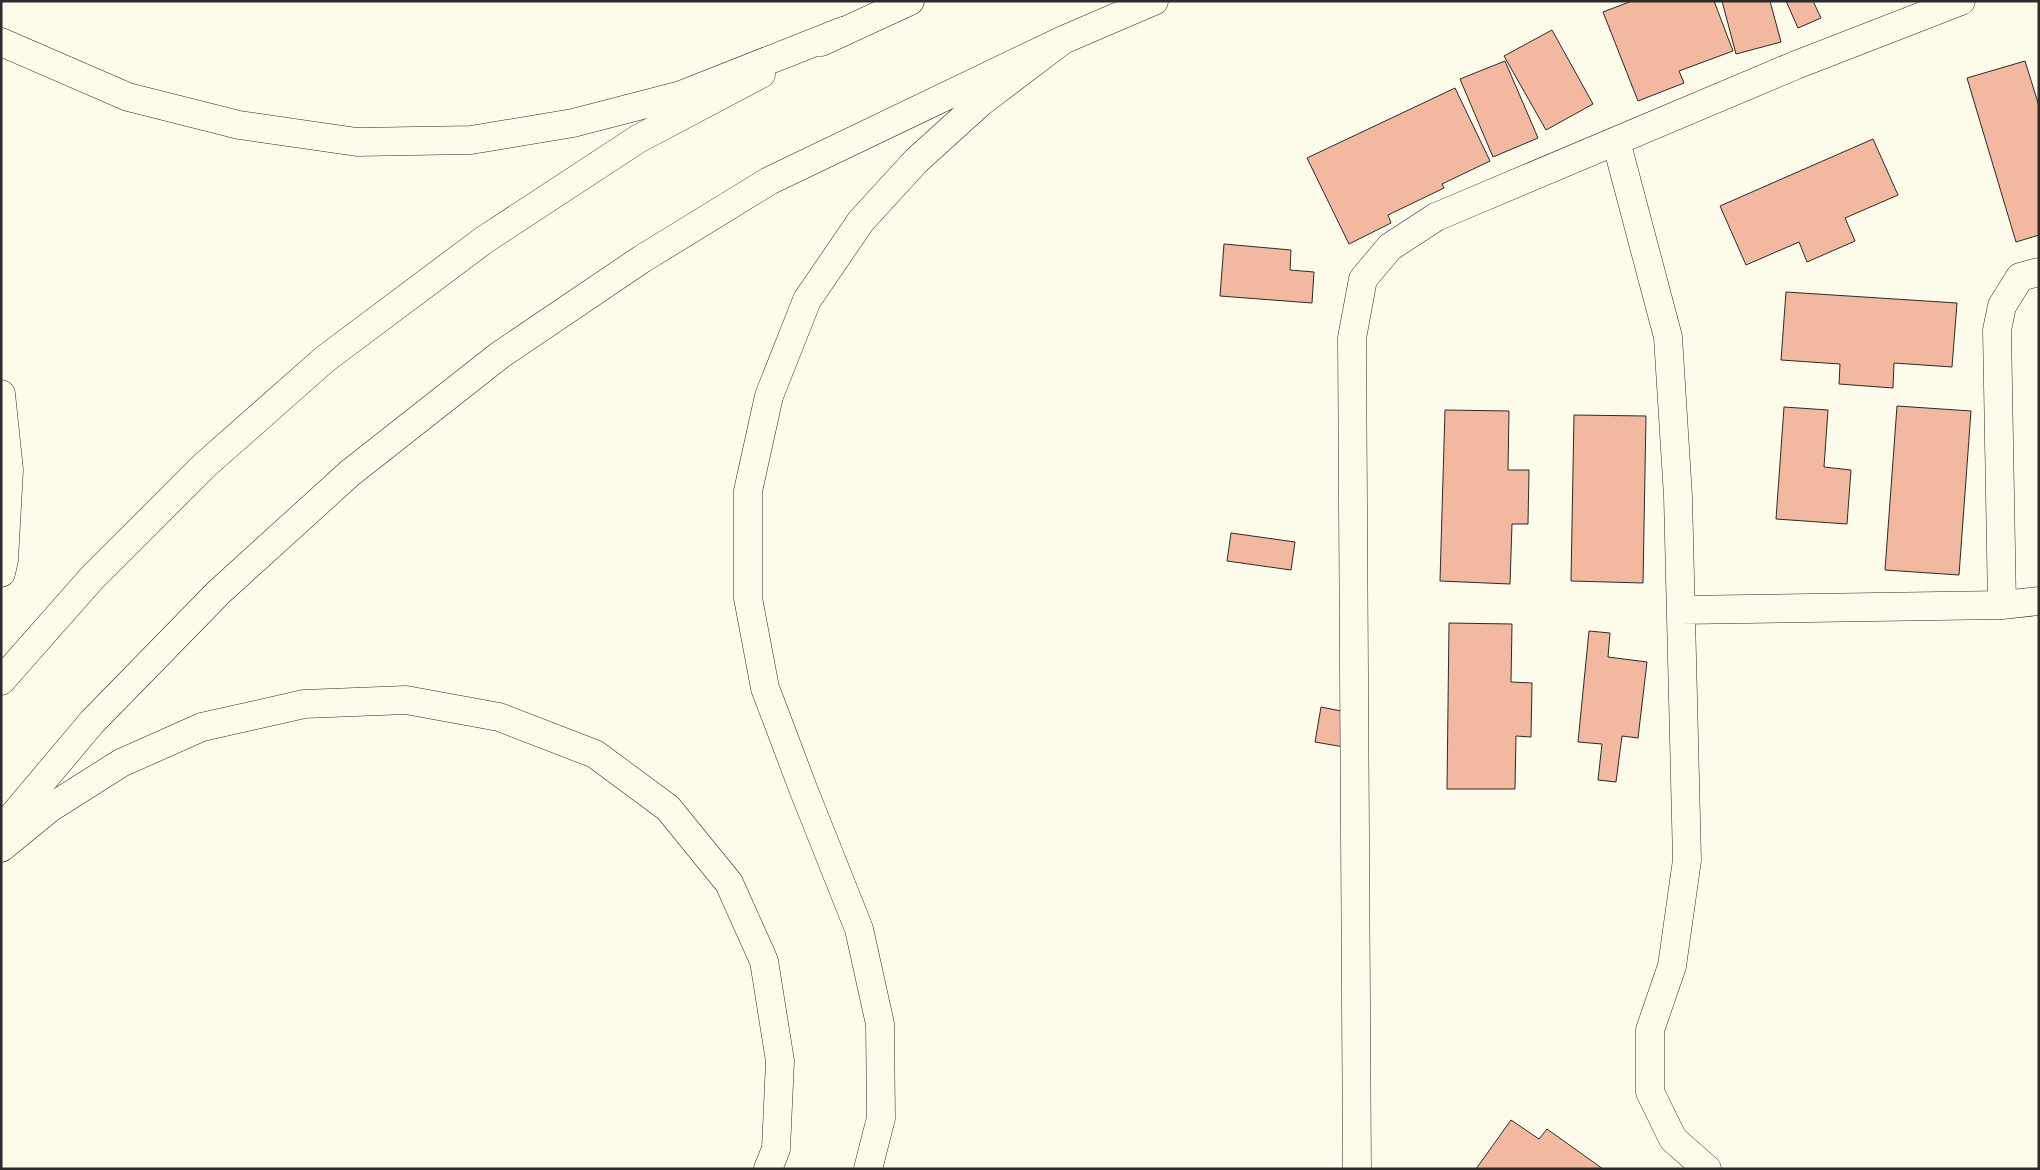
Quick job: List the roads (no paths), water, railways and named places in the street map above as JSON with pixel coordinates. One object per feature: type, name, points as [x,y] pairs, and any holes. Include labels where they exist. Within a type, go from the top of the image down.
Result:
[{"type":"main road","points":[[1,42],[128,97],[239,125],[357,142],[471,140],[573,124],[681,95],[843,31],[910,1]]},
{"type":"main road","points":[[1,830],[92,722],[219,592],[350,473],[500,355],[642,259],[769,181],[1062,40],[1154,1]]},
{"type":"main road","points":[[1357,1169],[1352,338],[1363,279],[1390,247],[1436,217],[1796,65],[1961,1]]},
{"type":"main road","points":[[1,681],[91,579],[198,472],[325,359],[484,240],[638,138],[843,31]]},
{"type":"main road","points":[[868,1169],[881,1118],[880,1024],[860,929],[765,688],[748,598],[748,491],[769,396],[807,300],[861,221],[916,161],[981,102],[1062,40]]},
{"type":"main road","points":[[1616,141],[1668,337],[1678,496],[1687,860],[1672,966],[1650,1030],[1650,1092],[1673,1140],[1707,1169]]},
{"type":"main road","points":[[2002,605],[1996,330],[2002,306],[2020,277],[2039,272]]},
{"type":"main road","points":[[1,394],[9,470],[4,560],[1,573]]},
{"type":"main road","points":[[1681,610],[2002,605],[2039,601]]},
{"type":"main road","points":[[1,848],[50,808],[121,763],[202,728],[304,704],[406,700],[499,717],[595,754],[668,808],[729,882],[764,961],[780,1061],[776,1150],[768,1169]]}]
